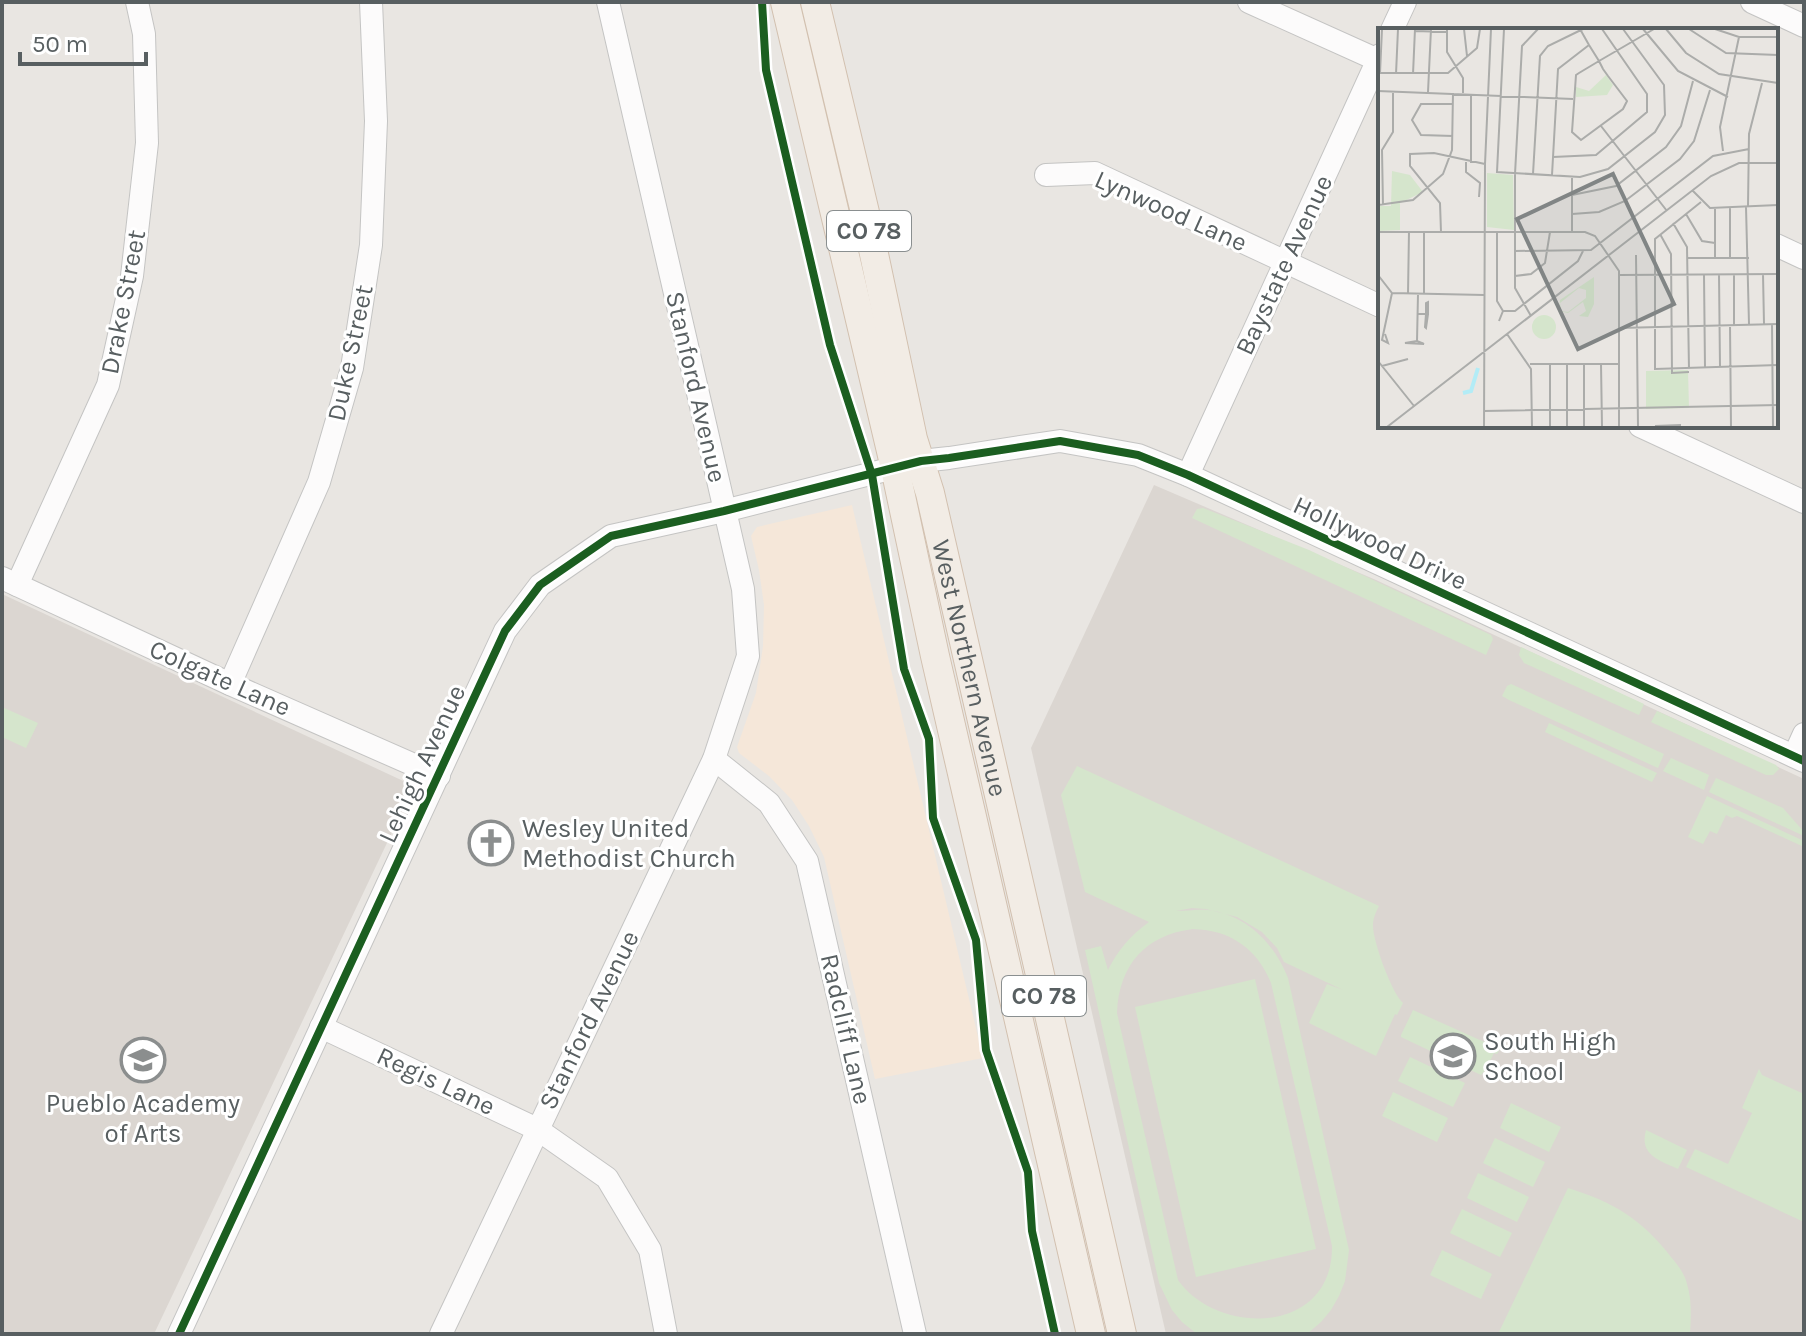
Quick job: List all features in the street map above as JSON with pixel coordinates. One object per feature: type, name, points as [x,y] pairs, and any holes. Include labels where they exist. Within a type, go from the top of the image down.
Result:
[{"type":"main road","name":"West Northern Avenue","points":[[785,2],[908,465],[1122,1334]]},
{"type":"main road","name":"West Northern Avenue","points":[[815,2],[867,221],[913,439],[908,465],[942,686],[1091,1334]]},
{"type":"street","name":"Drake Street","points":[[10,581],[108,385],[132,276],[147,143],[144,34],[137,2]]},
{"type":"street","name":"Duke Street","points":[[230,684],[319,482],[352,368],[371,245],[376,121],[371,2]]},
{"type":"street","name":"Stanford Avenue","points":[[441,1334],[714,759],[748,656],[743,589],[608,2]]},
{"type":"street","points":[[1249,2],[1378,59]]},
{"type":"street","points":[[1393,28],[1405,2]]},
{"type":"street","points":[[1752,2],[1804,26]]},
{"type":"street","name":"Baystate Avenue","points":[[1188,475],[1378,61]]},
{"type":"street","name":"Lynwood Lane","points":[[1046,175],[1095,173],[1378,305]]},
{"type":"street","points":[[1778,246],[1804,258]]},
{"type":"street","points":[[1644,428],[1804,502]]},
{"type":"street","name":"Hollywood Drive","points":[[908,465],[1060,441],[1138,455],[1188,475],[1799,758]]},
{"type":"street","name":"Lehigh Avenue","points":[[179,1334],[505,631],[540,585],[611,536],[908,465]]},
{"type":"street","name":"Colgate Lane","points":[[10,581],[230,684],[439,776]]},
{"type":"street","points":[[1799,758],[1804,734]]},
{"type":"street","name":"Radcliff Lane","points":[[714,759],[769,803],[807,861],[915,1334]]},
{"type":"street","name":"Regis Lane","points":[[321,1027],[537,1129],[607,1178],[650,1250],[666,1334]]},
{"type":"shaded area","name":"South High School","points":[[1154,485],[1376,580],[1804,779],[1804,1334],[1166,1334],[1031,748]]},
{"type":"shaded area","points":[[852,505],[983,1058],[875,1079],[824,857],[792,800],[769,776],[739,753],[737,747],[756,693],[763,646],[764,605],[751,536],[757,527]]},
{"type":"shaded area","name":"Pueblo Academy of Arts","points":[[2,594],[414,786],[154,1334],[2,1334]]},
{"type":"green space","points":[[1203,508],[1309,550],[1491,635],[1493,639],[1486,655],[1192,518],[1197,509]]},
{"type":"green space","points":[[1521,647],[1644,704],[1639,715],[1524,663],[1519,655]]},
{"type":"green space","points":[[1511,684],[1664,754],[1658,768],[1502,696]]},
{"type":"green space","points":[[2,707],[38,723],[26,748],[2,737]]},
{"type":"green space","points":[[1657,711],[1779,769],[1773,775],[1766,775],[1651,722]]},
{"type":"green space","points":[[1549,723],[1657,773],[1652,782],[1545,732]]},
{"type":"green space","points":[[1671,758],[1709,775],[1704,790],[1663,771]]},
{"type":"green space","points":[[1077,766],[1379,906],[1373,922],[1376,942],[1388,978],[1403,1003],[1376,1056],[1309,1023],[1327,984],[1343,990],[1284,962],[1277,948],[1262,932],[1237,917],[1224,914],[1247,924],[1267,942],[1288,978],[1349,1250],[1345,1281],[1339,1296],[1321,1322],[1307,1334],[1197,1334],[1172,1310],[1159,1283],[1085,950],[1101,946],[1108,970],[1125,944],[1149,922],[1085,892],[1061,795]],"holes":[[[1192,908],[1206,909],[1218,912],[1200,910],[1176,911]],[[1207,930],[1231,938],[1250,951],[1271,983],[1332,1246],[1327,1276],[1314,1297],[1294,1311],[1270,1318],[1244,1318],[1219,1311],[1196,1298],[1178,1280],[1117,1013],[1123,980],[1138,955],[1161,938],[1176,932]]]},
{"type":"green space","points":[[1716,778],[1783,808],[1804,836],[1709,792]]},
{"type":"green space","points":[[1707,796],[1804,841],[1804,847],[1737,816],[1732,818],[1726,815],[1717,834],[1710,831],[1703,844],[1688,837]]},
{"type":"green space","points":[[1255,979],[1316,1249],[1196,1277],[1135,1007]]},
{"type":"green space","points":[[1413,1010],[1500,1049],[1497,1054],[1494,1053],[1481,1075],[1401,1037]]},
{"type":"green space","points":[[1410,1057],[1465,1083],[1453,1107],[1398,1081]]},
{"type":"green space","points":[[1759,1069],[1762,1075],[1804,1094],[1804,1222],[1686,1167],[1695,1149],[1728,1164],[1752,1113],[1742,1108]]},
{"type":"green space","points":[[1393,1092],[1448,1118],[1437,1142],[1382,1116]]},
{"type":"green space","points":[[1511,1103],[1561,1127],[1549,1152],[1500,1128]]},
{"type":"green space","points":[[1646,1130],[1687,1150],[1678,1169],[1652,1156],[1645,1145]]},
{"type":"green space","points":[[1495,1138],[1545,1162],[1533,1187],[1483,1163]]},
{"type":"green space","points":[[1478,1173],[1529,1197],[1517,1222],[1467,1198]]},
{"type":"green space","points":[[1568,1188],[1613,1206],[1638,1222],[1660,1244],[1686,1280],[1690,1334],[1498,1334]]},
{"type":"green space","points":[[1462,1209],[1512,1233],[1500,1257],[1450,1233]]},
{"type":"green space","points":[[1442,1250],[1492,1274],[1481,1299],[1430,1275]]},
{"type":"cycle path","points":[[762,2],[766,70],[830,345],[872,475],[904,669],[929,739],[933,818],[976,940],[986,1050],[1028,1172],[1032,1231],[1055,1334]]},
{"type":"cycle path","points":[[179,1334],[505,631],[540,585],[611,536],[921,461],[1060,441],[1138,455],[1188,475],[1804,761]]},
{"type":"place","name":"Wesley United Methodist Church","points":[[491,843]]},
{"type":"place","name":"South High School","points":[[1453,1056]]},
{"type":"place","name":"Pueblo Academy of Arts","points":[[143,1060]]}]
